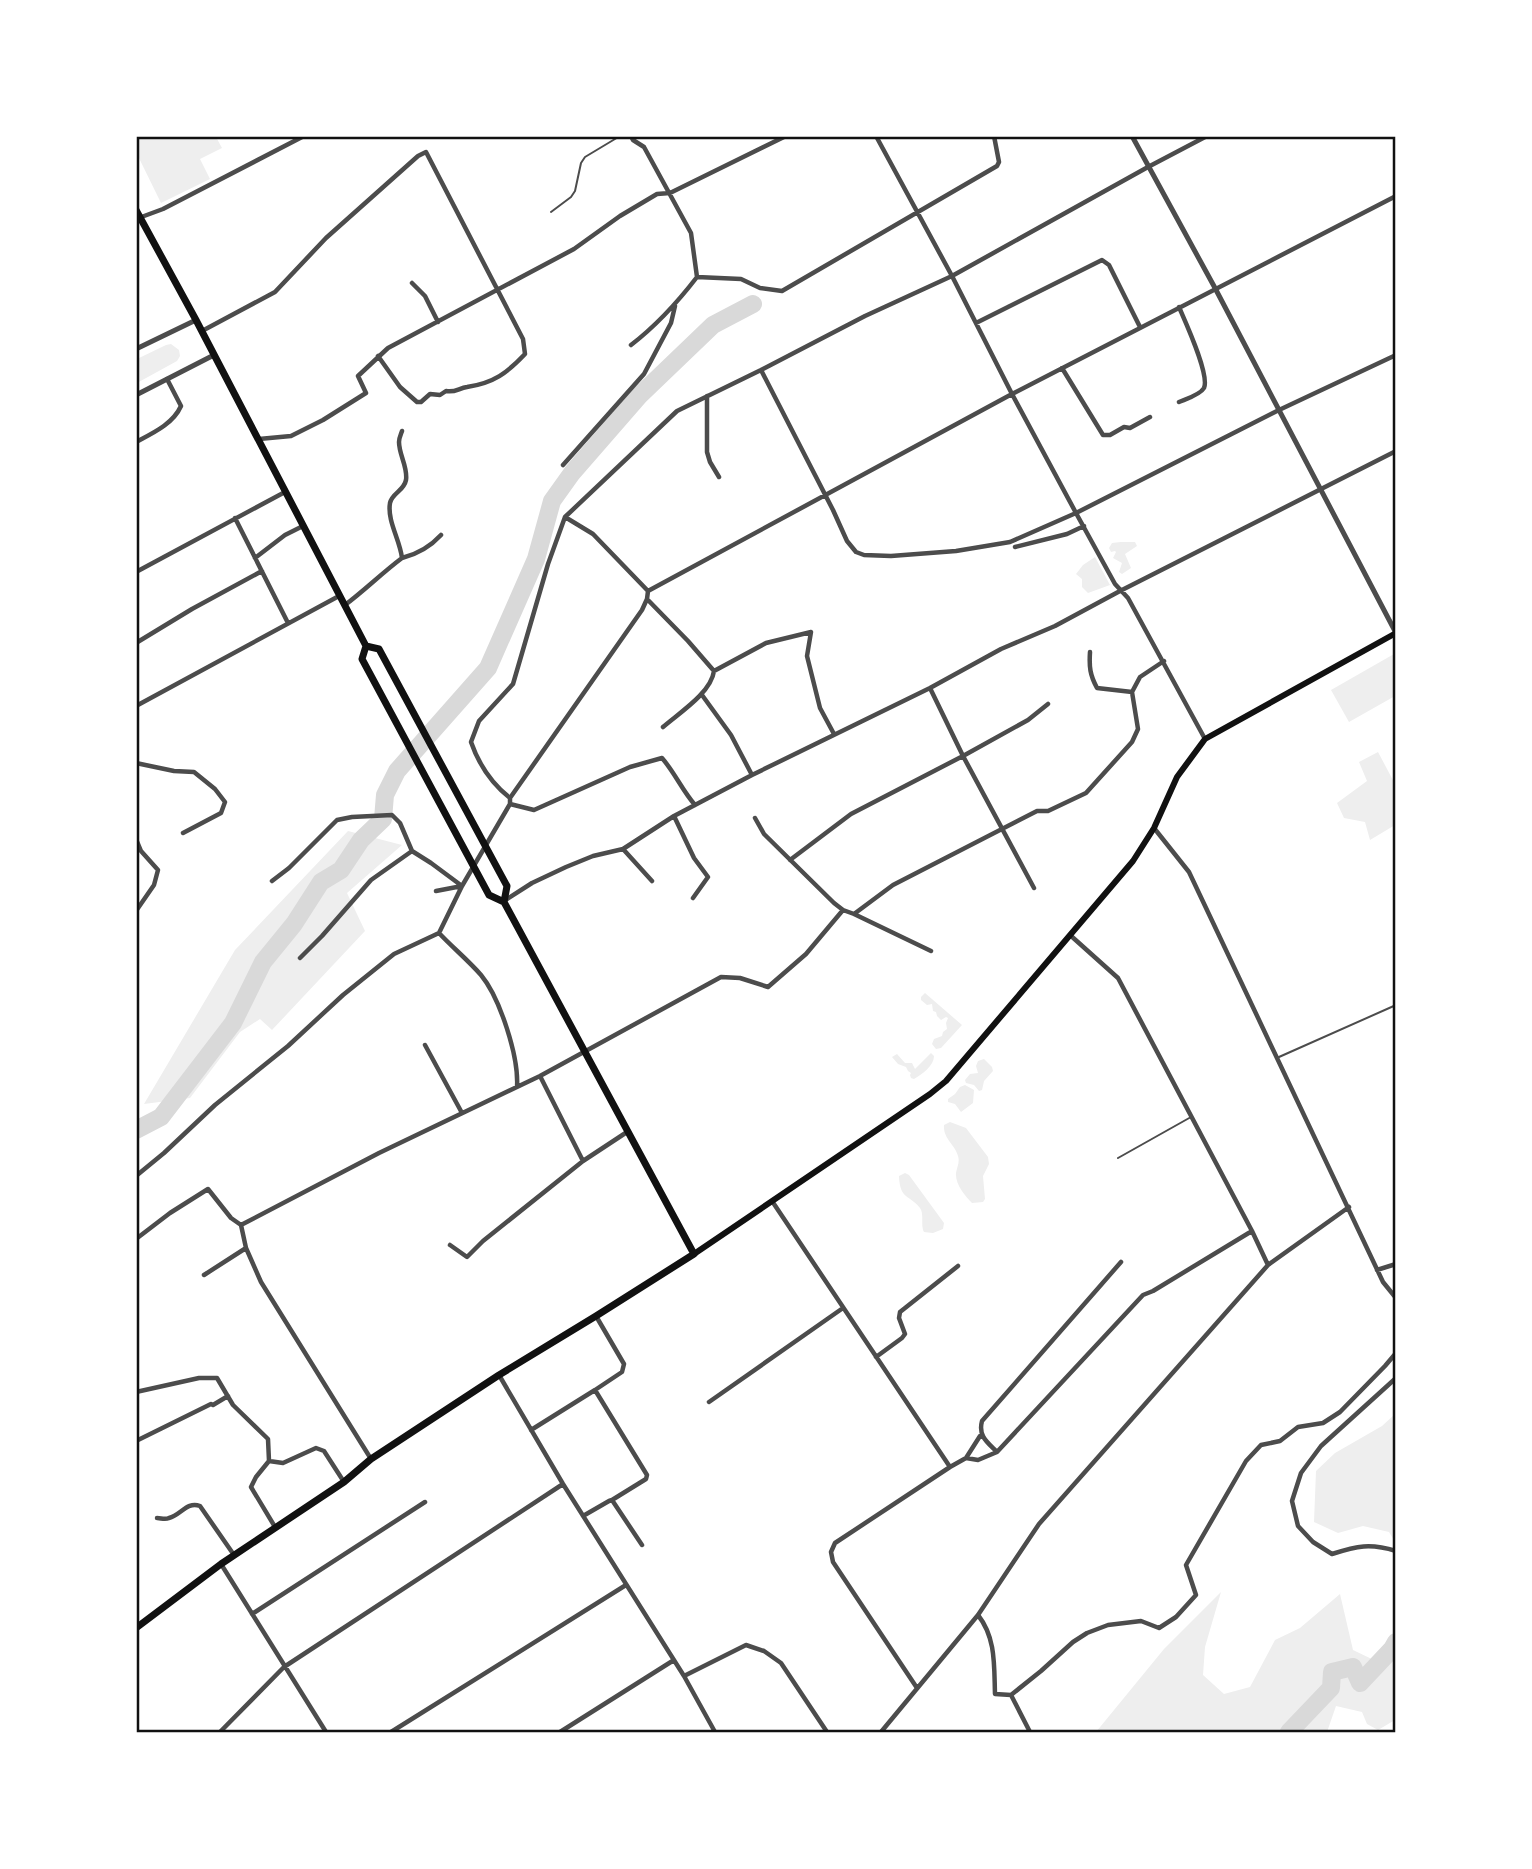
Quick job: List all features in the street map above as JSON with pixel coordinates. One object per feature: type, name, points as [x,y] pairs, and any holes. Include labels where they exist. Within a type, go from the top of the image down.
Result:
[{"type":"main road","points":[[138,215],[202,331],[366,646],[362,659],[489,895],[504,902],[694,1254]]},
{"type":"main road","points":[[138,1625],[220,1564],[344,1482],[371,1459],[499,1375],[694,1254],[930,1094],[946,1081],[1133,862],[1154,828],[1177,777],[1205,739],[1395,633]]},
{"type":"main road","points":[[366,646],[379,649],[386,661],[507,886],[504,902]]},
{"type":"street","points":[[631,136],[644,147],[691,233],[697,277],[675,306],[631,345]]},
{"type":"street","points":[[770,136],[774,142]]},
{"type":"street","points":[[258,440],[291,436],[323,420],[366,393],[358,376],[388,348],[574,249],[657,194],[670,193],[786,136]]},
{"type":"street","points":[[876,136],[1076,513],[1164,661],[1205,739]]},
{"type":"street","points":[[697,277],[741,279],[760,288],[782,291],[997,166],[999,162],[994,136]]},
{"type":"street","points":[[1132,136],[1215,288],[1395,633]]},
{"type":"street","points":[[695,805],[662,758],[630,767],[534,810],[510,801],[483,769],[471,742],[479,721],[513,684],[548,564],[565,517],[677,411],[865,316],[952,276],[1207,136]]},
{"type":"street","points":[[138,215],[163,209],[303,137]]},
{"type":"street","points":[[202,331],[275,292],[326,238],[418,156],[426,152],[523,339],[525,354],[507,373],[477,386],[454,392],[446,391],[440,395],[430,394],[421,402],[416,402],[400,387],[378,356]]},
{"type":"street","points":[[648,591],[1012,394],[1395,196]]},
{"type":"street","points":[[976,323],[1102,260],[1109,265],[1140,327]]},
{"type":"street","points":[[412,283],[425,296],[438,321]]},
{"type":"street","points":[[563,465],[644,374],[671,323],[675,306]]},
{"type":"street","points":[[1179,307],[1198,354],[1205,383],[1201,391],[1179,402]]},
{"type":"street","points":[[136,349],[196,320]]},
{"type":"street","points":[[136,395],[214,355]]},
{"type":"street","points":[[761,370],[847,541],[856,552],[873,557],[956,551],[1010,542],[1076,513],[1279,410],[1395,355]]},
{"type":"street","points":[[1062,368],[1103,435],[1130,428],[1150,417]]},
{"type":"street","points":[[136,442],[157,431],[179,411],[181,406],[167,379]]},
{"type":"street","points":[[707,396],[707,452],[719,477]]},
{"type":"street","points":[[402,431],[399,442],[406,480],[401,490],[392,497],[390,504],[402,558]]},
{"type":"street","points":[[504,902],[532,883],[566,867],[593,856],[623,849],[674,816],[752,775],[930,688],[1000,649],[1055,626],[1120,590],[1395,451]]},
{"type":"street","points":[[136,572],[285,492]]},
{"type":"street","points":[[565,517],[593,534],[648,591]]},
{"type":"street","points":[[235,518],[288,623]]},
{"type":"street","points":[[255,558],[285,535],[303,526]]},
{"type":"street","points":[[1015,547],[1067,534],[1084,526]]},
{"type":"street","points":[[344,605],[370,587],[402,558],[423,550],[441,535]]},
{"type":"street","points":[[136,643],[262,571]]},
{"type":"street","points":[[136,1176],[215,1105],[394,954],[439,933],[510,801],[642,610],[648,591]]},
{"type":"street","points":[[136,706],[339,596]]},
{"type":"street","points":[[647,599],[714,671]]},
{"type":"street","points":[[663,727],[702,695],[714,671],[766,643],[811,632],[807,656],[820,708],[834,734]]},
{"type":"street","points":[[1090,652],[1090,676],[1097,688],[1132,692]]},
{"type":"street","points":[[854,914],[893,885],[1000,829],[1037,811],[1048,811],[1086,793],[1132,742],[1138,729],[1132,692],[1140,677],[1164,661]]},
{"type":"street","points":[[930,688],[1000,829],[1034,888]]},
{"type":"street","points":[[702,695],[731,735],[752,775]]},
{"type":"street","points":[[790,860],[851,814],[1028,720],[1048,704]]},
{"type":"street","points":[[136,763],[194,772],[215,789],[225,802],[221,813],[183,832]]},
{"type":"street","points":[[272,881],[337,821],[392,815],[400,824],[412,851],[462,886]]},
{"type":"street","points":[[674,816],[694,858],[708,877],[693,898]]},
{"type":"street","points":[[755,818],[764,834],[834,903],[930,951]]},
{"type":"street","points":[[1154,828],[1189,872],[1377,1270],[1395,1298]]},
{"type":"street","points":[[136,839],[141,851],[158,870],[153,885],[136,911]]},
{"type":"street","points":[[623,849],[652,881]]},
{"type":"street","points":[[300,958],[371,880],[412,851]]},
{"type":"street","points":[[436,891],[462,886]]},
{"type":"street","points":[[241,1225],[379,1153],[540,1076],[721,977],[740,978],[768,987],[806,954],[843,909]]},
{"type":"street","points":[[439,933],[482,976],[498,1004],[518,1074],[517,1087]]},
{"type":"street","points":[[1070,934],[1118,978],[1268,1265]]},
{"type":"street","points":[[425,1045],[463,1113]]},
{"type":"street","points":[[540,1076],[583,1161]]},
{"type":"street","points":[[450,1245],[467,1257],[482,1241],[583,1161],[628,1131]]},
{"type":"street","points":[[136,1239],[208,1189],[230,1218],[241,1225],[246,1248],[261,1282],[371,1459]]},
{"type":"street","points":[[772,1201],[950,1467]]},
{"type":"street","points":[[881,1732],[978,1615],[1039,1524],[1268,1265],[1349,1207]]},
{"type":"street","points":[[966,1458],[978,1460],[997,1452],[1143,1295],[1252,1231]]},
{"type":"street","points":[[204,1275],[246,1248]]},
{"type":"street","points":[[997,1452],[981,1435],[982,1422],[1121,1262]]},
{"type":"street","points":[[1377,1270],[1395,1264]]},
{"type":"street","points":[[876,1357],[905,1334],[899,1318],[900,1312],[958,1266]]},
{"type":"street","points":[[709,1402],[843,1308]]},
{"type":"street","points":[[531,1430],[622,1372],[624,1364],[596,1316]]},
{"type":"street","points":[[978,1615],[989,1633],[993,1648],[996,1694],[1011,1695],[1087,1633],[1108,1625],[1141,1621],[1159,1628],[1176,1617],[1196,1595],[1186,1564],[1246,1461],[1261,1445],[1280,1441],[1298,1427],[1323,1423],[1340,1412],[1395,1353]]},
{"type":"street","points":[[499,1375],[563,1485],[684,1676],[715,1732]]},
{"type":"street","points":[[136,1391],[199,1378],[217,1378],[233,1405],[268,1439],[269,1461],[251,1487],[275,1527]]},
{"type":"street","points":[[1395,1378],[1321,1446],[1301,1473],[1292,1501],[1298,1527],[1313,1542],[1332,1554],[1357,1546],[1395,1551]]},
{"type":"street","points":[[583,1516],[646,1479],[647,1475],[595,1390]]},
{"type":"street","points":[[136,1441],[228,1396]]},
{"type":"street","points":[[917,1688],[833,1562],[831,1552],[835,1543],[966,1458],[981,1435]]},
{"type":"street","points":[[269,1461],[283,1463],[316,1448],[324,1451],[344,1482]]},
{"type":"street","points":[[220,1732],[284,1667],[563,1485]]},
{"type":"street","points":[[612,1500],[642,1545]]},
{"type":"street","points":[[252,1614],[425,1502]]},
{"type":"street","points":[[157,1518],[169,1518],[191,1504],[198,1504],[234,1555]]},
{"type":"street","points":[[220,1564],[326,1732]]},
{"type":"street","points":[[391,1732],[626,1585]]},
{"type":"street","points":[[684,1676],[746,1645],[764,1651],[780,1663],[827,1732]]},
{"type":"street","points":[[560,1732],[674,1660]]},
{"type":"street","points":[[1011,1695],[1030,1732]]},
{"type":"lane","points":[[551,212],[575,191],[581,163],[585,157],[620,136]]},
{"type":"lane","points":[[1278,1058],[1395,1005]]},
{"type":"lane","points":[[1118,1158],[1192,1117]]},
{"type":"shaded area","points":[[216,137],[222,148],[200,159],[210,179],[161,203],[137,154],[137,138]]},
{"type":"shaded area","points":[[171,344],[179,350],[177,361],[137,383],[137,359]]},
{"type":"shaded area","points":[[1135,542],[1137,546],[1125,554],[1131,568],[1122,574],[1119,572],[1122,563],[1113,558],[1116,552],[1111,552],[1109,548],[1112,543]]},
{"type":"shaded area","points":[[1095,557],[1110,585],[1088,593],[1082,587],[1082,579],[1076,574]]},
{"type":"shaded area","points":[[1394,654],[1395,696],[1349,722],[1331,690]]},
{"type":"shaded area","points":[[1378,752],[1395,784],[1395,825],[1370,840],[1365,822],[1344,818],[1337,803],[1367,781],[1359,762]]},
{"type":"shaded area","points":[[348,831],[402,845],[347,893],[365,931],[272,1030],[260,1019],[240,1032],[190,1098],[144,1104],[235,950]]},
{"type":"shaded area","points":[[925,993],[962,1025],[941,1048],[936,1049],[932,1044],[934,1039],[942,1036],[947,1029],[948,1018],[941,1020],[933,1011],[932,1004],[927,1005],[921,1000]]},
{"type":"shaded area","points":[[931,1053],[934,1056],[932,1063],[914,1079],[906,1067],[898,1064],[892,1057],[897,1054],[905,1063],[912,1063],[915,1069]]},
{"type":"shaded area","points":[[984,1059],[993,1071],[979,1091],[965,1080],[970,1074],[978,1073],[978,1061]]},
{"type":"shaded area","points":[[965,1085],[974,1090],[973,1103],[961,1112],[955,1104],[948,1102],[948,1099]]},
{"type":"shaded area","points":[[950,1122],[966,1128],[988,1157],[989,1164],[983,1176],[983,1202],[972,1203],[959,1185],[956,1177],[958,1156],[944,1130],[944,1125]]},
{"type":"shaded area","points":[[905,1173],[944,1223],[943,1229],[933,1233],[924,1232],[920,1208],[901,1189],[899,1176]]},
{"type":"shaded area","points":[[1395,1414],[1395,1542],[1389,1532],[1363,1526],[1338,1533],[1314,1522],[1316,1471],[1335,1453],[1382,1426]]},
{"type":"shaded area","points":[[1221,1592],[1205,1647],[1203,1675],[1224,1694],[1250,1687],[1275,1640],[1300,1628],[1340,1594],[1353,1650],[1378,1662],[1395,1656],[1395,1720],[1378,1730],[1367,1724],[1362,1712],[1336,1706],[1327,1732],[1096,1732],[1164,1649]]},
{"type":"waterway","points":[[136,1130],[161,1117],[233,1023],[263,962],[294,924],[321,882],[341,870],[361,840],[383,819],[385,795],[397,771],[488,668],[536,559],[552,501],[572,473],[639,396],[713,325],[753,304]]},
{"type":"waterway","points":[[1289,1732],[1331,1688],[1332,1672],[1353,1667],[1360,1683],[1396,1642]]}]
